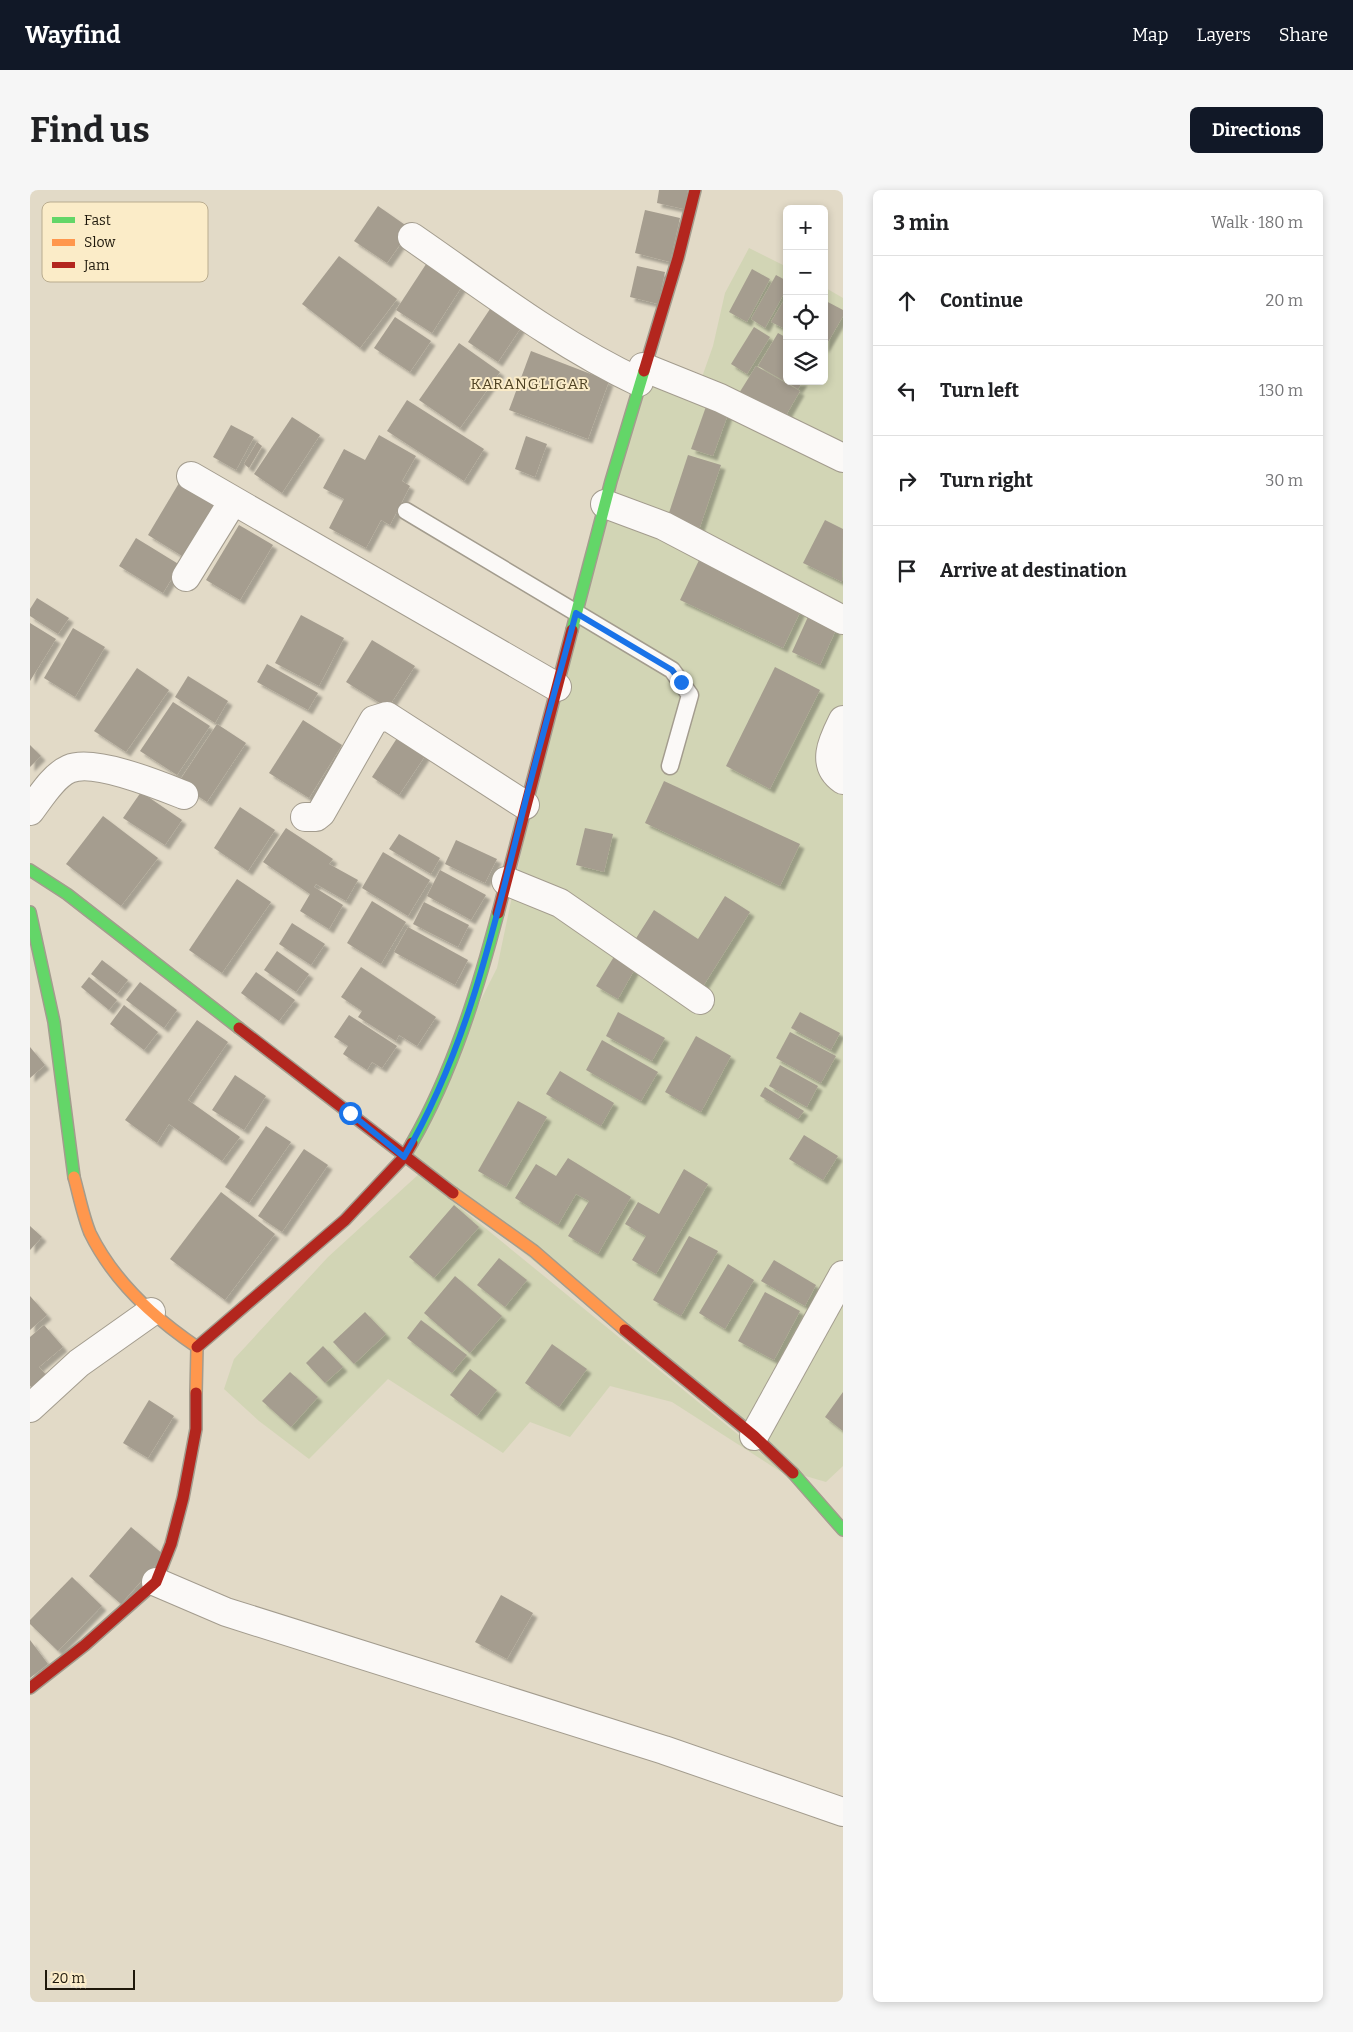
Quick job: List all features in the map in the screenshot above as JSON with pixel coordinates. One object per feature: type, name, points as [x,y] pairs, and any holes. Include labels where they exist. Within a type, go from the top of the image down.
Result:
[{"type":"street","points":[[30,1688],[85,1645],[156,1582],[171,1544],[184,1498],[196,1429],[197,1347],[345,1220],[404,1157],[420,1130],[452,1062],[485,961],[516,884],[525,805],[605,504],[660,377],[678,258],[695,190]]},
{"type":"street","points":[[412,237],[544,330],[606,367],[660,377],[843,458]]},
{"type":"street","points":[[191,476],[557,686]]},
{"type":"street","points":[[186,577],[233,501]]},
{"type":"street","points":[[605,504],[664,526],[843,620]]},
{"type":"street","points":[[305,817],[316,817],[321,813],[374,720],[387,716],[525,805]]},
{"type":"street","points":[[843,720],[832,742],[830,763],[832,771],[843,780]]},
{"type":"street","points":[[30,811],[56,780],[68,769],[78,766],[97,767],[142,779],[184,795]]},
{"type":"street","points":[[30,870],[67,894],[404,1157],[534,1250],[648,1350],[754,1436],[791,1471],[843,1530]]},
{"type":"street","points":[[516,884],[560,903],[700,1000]]},
{"type":"street","points":[[30,912],[54,1022],[70,1169],[90,1232],[108,1263],[127,1288],[151,1312],[197,1347]]},
{"type":"street","points":[[754,1436],[843,1275]]},
{"type":"street","points":[[30,1408],[79,1363],[151,1312]]},
{"type":"street","points":[[156,1582],[226,1612],[664,1750],[843,1812]]},
{"type":"lane","points":[[406,511],[672,670],[690,694],[670,766]]},
{"type":"green space","points":[[749,248],[783,265],[783,385],[828,385],[828,289],[843,298],[843,1466],[826,1482],[802,1475],[402,1156],[497,968],[582,562],[643,367],[702,377],[713,346],[725,293]]},
{"type":"green space","points":[[419,1174],[795,1481],[672,1402],[610,1386],[570,1437],[530,1422],[503,1453],[388,1379],[309,1459],[259,1421],[224,1389],[234,1359],[328,1257]]},
{"type":"building","points":[[659,190],[688,190],[684,209],[657,203]]},
{"type":"building","points":[[378,206],[411,229],[387,263],[354,241]]},
{"type":"building","points":[[645,210],[680,218],[670,262],[635,253]]},
{"type":"building","points":[[432,255],[468,277],[432,333],[396,310]]},
{"type":"building","points":[[339,256],[397,299],[360,348],[302,304]]},
{"type":"building","points":[[637,266],[665,272],[658,304],[630,297]]},
{"type":"building","points":[[752,269],[770,279],[747,322],[729,312]]},
{"type":"building","points":[[776,275],[783,279],[783,295],[765,328],[751,319]]},
{"type":"building","points":[[783,302],[783,328],[771,322]]},
{"type":"building","points":[[828,302],[843,310],[843,316],[828,342]]},
{"type":"building","points":[[494,303],[524,323],[498,362],[468,342]]},
{"type":"building","points":[[395,317],[431,341],[410,372],[374,348]]},
{"type":"building","points":[[754,327],[770,337],[747,374],[731,364]]},
{"type":"building","points":[[778,333],[783,336],[783,380],[758,366]]},
{"type":"building","points":[[459,343],[500,372],[460,428],[419,400]]},
{"type":"building","points":[[531,351],[609,381],[588,439],[509,410]]},
{"type":"building","points":[[756,366],[783,381],[783,385],[789,385],[800,391],[781,424],[736,398]]},
{"type":"building","points":[[791,385],[800,385],[798,389]]},
{"type":"building","points":[[709,398],[731,406],[713,456],[691,449]]},
{"type":"building","points":[[407,400],[484,449],[464,481],[387,431]]},
{"type":"building","points":[[292,417],[320,435],[282,493],[254,474]]},
{"type":"building","points":[[231,425],[254,437],[236,470],[213,457]]},
{"type":"building","points":[[379,435],[416,456],[402,481],[410,486],[390,525],[381,520],[366,548],[329,528],[344,499],[323,488],[344,449],[365,460]]},
{"type":"building","points":[[526,436],[547,444],[535,477],[515,469]]},
{"type":"building","points":[[257,442],[262,446],[249,468],[244,464]]},
{"type":"building","points":[[688,455],[721,465],[698,533],[666,522]]},
{"type":"building","points":[[182,478],[222,501],[187,559],[148,535]]},
{"type":"building","points":[[825,520],[843,529],[842,582],[803,563]]},
{"type":"building","points":[[239,525],[273,545],[240,600],[206,580]]},
{"type":"building","points":[[136,538],[180,565],[163,593],[119,566]]},
{"type":"building","points":[[701,556],[804,604],[783,648],[680,600]]},
{"type":"building","points":[[37,598],[69,618],[58,634],[30,616],[30,609]]},
{"type":"building","points":[[812,608],[840,621],[820,665],[792,652]]},
{"type":"building","points":[[301,615],[344,638],[319,686],[275,663]]},
{"type":"building","points":[[30,623],[56,639],[30,681]]},
{"type":"building","points":[[73,628],[105,647],[75,697],[44,678]]},
{"type":"building","points":[[372,640],[415,666],[388,708],[346,682]]},
{"type":"building","points":[[267,664],[318,693],[308,710],[257,682]]},
{"type":"building","points":[[775,667],[820,690],[770,789],[726,766]]},
{"type":"building","points":[[137,668],[169,690],[126,752],[94,731]]},
{"type":"building","points":[[188,676],[228,701],[215,723],[175,697]]},
{"type":"building","points":[[173,702],[210,726],[177,775],[140,751]]},
{"type":"building","points":[[303,720],[342,745],[309,798],[269,773]]},
{"type":"building","points":[[217,724],[246,743],[207,802],[178,783]]},
{"type":"building","points":[[399,735],[427,753],[399,795],[372,777]]},
{"type":"building","points":[[30,745],[41,756],[30,767]]},
{"type":"building","points":[[664,781],[800,844],[780,886],[645,823]]},
{"type":"building","points":[[141,792],[182,820],[165,845],[123,818]]},
{"type":"building","points":[[240,807],[275,830],[248,871],[214,848]]},
{"type":"building","points":[[103,816],[158,858],[121,906],[66,864]]},
{"type":"building","points":[[286,828],[333,859],[329,864],[358,880],[346,901],[316,884],[314,887],[343,905],[329,929],[300,911],[310,894],[263,862]]},
{"type":"building","points":[[585,828],[613,834],[604,872],[576,865]]},
{"type":"building","points":[[399,834],[440,858],[431,874],[389,849]]},
{"type":"building","points":[[456,840],[497,859],[485,883],[445,864]]},
{"type":"building","points":[[383,852],[430,880],[408,916],[362,888]]},
{"type":"building","points":[[440,870],[486,895],[471,920],[427,896]]},
{"type":"building","points":[[237,879],[271,902],[222,973],[189,950]]},
{"type":"building","points":[[725,896],[750,912],[702,988],[633,943],[654,910],[698,939]]},
{"type":"building","points":[[372,901],[406,922],[381,964],[347,943]]},
{"type":"building","points":[[424,902],[469,925],[458,947],[413,924]]},
{"type":"building","points":[[292,923],[325,944],[311,965],[279,944]]},
{"type":"building","points":[[408,927],[468,960],[455,985],[394,952]]},
{"type":"building","points":[[277,951],[309,974],[296,992],[264,970]]},
{"type":"building","points":[[615,955],[636,967],[618,999],[596,986]]},
{"type":"building","points":[[102,960],[128,980],[117,994],[91,974]]},
{"type":"building","points":[[361,967],[436,1017],[417,1046],[399,1035],[396,1041],[358,1017],[362,1011],[341,997]]},
{"type":"building","points":[[256,972],[295,1000],[279,1021],[241,993]]},
{"type":"building","points":[[89,977],[117,1000],[109,1010],[81,987]]},
{"type":"building","points":[[140,982],[177,1010],[164,1028],[126,1000]]},
{"type":"building","points":[[124,1005],[158,1032],[144,1050],[110,1024]]},
{"type":"building","points":[[618,1012],[665,1038],[652,1061],[606,1036]]},
{"type":"building","points":[[800,1012],[840,1033],[831,1050],[791,1028]]},
{"type":"building","points":[[349,1015],[397,1046],[382,1068],[372,1062],[367,1070],[343,1054],[348,1046],[334,1037]]},
{"type":"building","points":[[197,1020],[228,1042],[188,1100],[240,1137],[222,1161],[169,1124],[157,1143],[125,1120]]},
{"type":"building","points":[[790,1032],[836,1056],[821,1083],[776,1058]]},
{"type":"building","points":[[696,1036],[731,1056],[701,1112],[665,1092]]},
{"type":"building","points":[[602,1040],[658,1072],[641,1101],[586,1070]]},
{"type":"building","points":[[30,1047],[45,1065],[30,1078]]},
{"type":"building","points":[[780,1065],[818,1086],[807,1107],[769,1086]]},
{"type":"building","points":[[560,1071],[614,1103],[601,1126],[546,1094]]},
{"type":"building","points":[[235,1075],[266,1096],[244,1130],[212,1110]]},
{"type":"building","points":[[765,1087],[804,1111],[798,1119],[760,1096]]},
{"type":"building","points":[[518,1101],[547,1117],[506,1187],[478,1171]]},
{"type":"building","points":[[266,1126],[291,1142],[249,1203],[225,1187]]},
{"type":"building","points":[[804,1135],[838,1156],[823,1180],[789,1159]]},
{"type":"building","points":[[304,1149],[328,1165],[282,1232],[258,1216]]},
{"type":"building","points":[[568,1158],[631,1197],[598,1254],[568,1236],[589,1201],[576,1194],[558,1225],[515,1198],[536,1164],[556,1176]]},
{"type":"building","points":[[684,1169],[708,1184],[656,1274],[632,1260],[646,1236],[625,1224],[638,1202],[659,1214]]},
{"type":"building","points":[[221,1192],[275,1234],[225,1300],[170,1259]]},
{"type":"building","points":[[454,1205],[479,1227],[434,1278],[409,1257]]},
{"type":"building","points":[[30,1226],[42,1237],[30,1250]]},
{"type":"building","points":[[689,1236],[718,1251],[681,1316],[653,1300]]},
{"type":"building","points":[[499,1258],[527,1280],[505,1307],[477,1285]]},
{"type":"building","points":[[774,1260],[816,1285],[805,1306],[761,1281]]},
{"type":"building","points":[[728,1264],[754,1280],[725,1329],[699,1313]]},
{"type":"building","points":[[455,1276],[502,1316],[470,1353],[424,1313]]},
{"type":"building","points":[[765,1292],[800,1311],[774,1360],[738,1341]]},
{"type":"building","points":[[30,1296],[47,1315],[30,1330]]},
{"type":"building","points":[[365,1312],[386,1334],[354,1364],[333,1342]]},
{"type":"building","points":[[421,1320],[467,1355],[452,1373],[407,1338]]},
{"type":"building","points":[[44,1325],[63,1347],[39,1367],[48,1377],[34,1390],[30,1386],[30,1337]]},
{"type":"building","points":[[552,1344],[587,1369],[559,1407],[525,1383]]},
{"type":"building","points":[[323,1346],[343,1367],[325,1383],[306,1363]]},
{"type":"building","points":[[470,1369],[497,1390],[477,1416],[450,1395]]},
{"type":"building","points":[[290,1372],[318,1397],[291,1427],[262,1401]]},
{"type":"building","points":[[843,1392],[843,1431],[825,1417]]},
{"type":"building","points":[[149,1400],[174,1416],[148,1458],[123,1443]]},
{"type":"building","points":[[131,1527],[164,1555],[121,1604],[89,1576]]},
{"type":"building","points":[[72,1577],[102,1606],[58,1651],[30,1624],[30,1620]]},
{"type":"building","points":[[501,1595],[533,1613],[507,1659],[475,1642]]},
{"type":"building","points":[[30,1640],[48,1664],[30,1678]]},
{"type":"traffic: fast","points":[[572,630],[611,481],[644,371]]},
{"type":"traffic: fast","points":[[30,870],[67,894],[239,1028]]},
{"type":"traffic: fast","points":[[30,912],[54,1022],[74,1177]]},
{"type":"traffic: fast","points":[[412,1143],[440,1088],[463,1031],[498,913]]},
{"type":"traffic: fast","points":[[793,1473],[843,1530]]},
{"type":"traffic: slow","points":[[74,1177],[90,1233],[110,1267],[150,1311],[197,1347],[196,1393]]},
{"type":"traffic: slow","points":[[453,1193],[534,1251],[625,1330]]},
{"type":"traffic: jam","points":[[644,371],[678,258],[695,190]]},
{"type":"traffic: jam","points":[[498,913],[572,630]]},
{"type":"traffic: jam","points":[[239,1028],[453,1193]]},
{"type":"traffic: jam","points":[[197,1347],[345,1220],[404,1157],[412,1143]]},
{"type":"traffic: jam","points":[[625,1330],[754,1436],[793,1473]]},
{"type":"traffic: jam","points":[[30,1688],[85,1645],[156,1582],[171,1544],[183,1498],[196,1429],[196,1393]]},
{"type":"district","name":"KARANGLIGAR","points":[[530,384]]},
{"type":"route","points":[[350,1113],[404,1157],[420,1130],[452,1062],[468,1018],[485,961],[576,613],[672,670],[681,682]]}]
